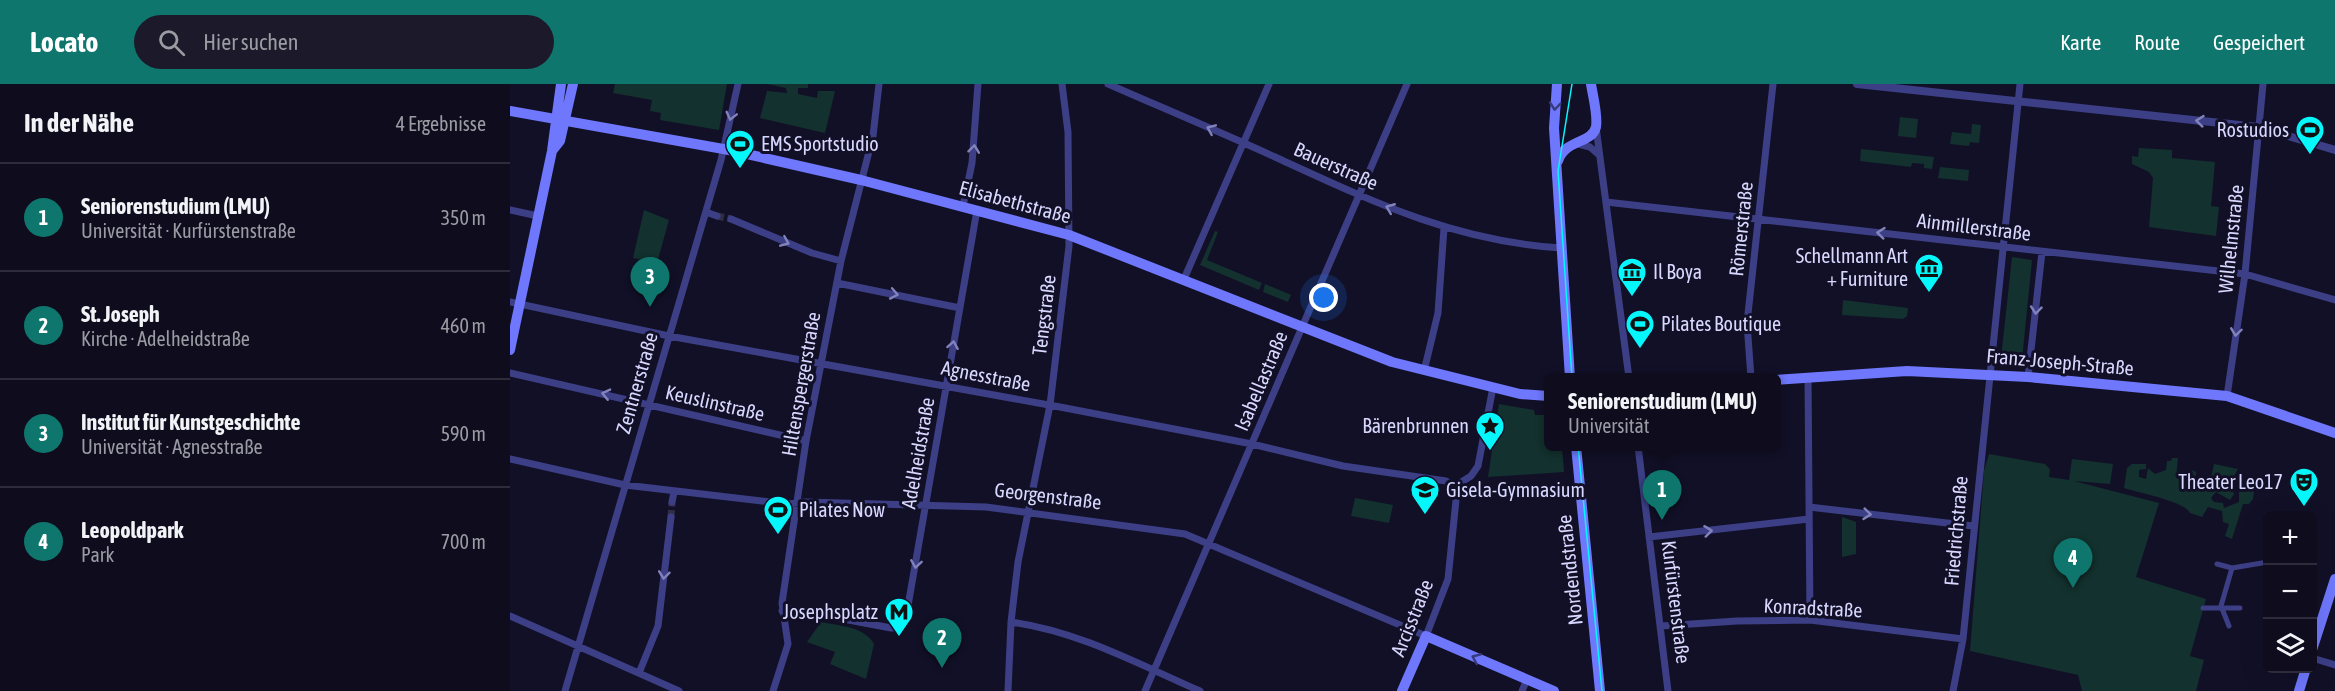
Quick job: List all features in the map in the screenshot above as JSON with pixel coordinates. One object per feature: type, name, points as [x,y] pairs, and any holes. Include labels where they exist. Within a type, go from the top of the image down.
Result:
[{"type":"main road","points":[[510,350],[515,303],[552,151],[560,141],[561,84]]},
{"type":"main road","points":[[560,120],[573,84]]},
{"type":"main road","points":[[1557,84],[1554,128],[1570,373]]},
{"type":"main road","points":[[1557,167],[1561,152],[1571,144],[1592,134],[1596,123],[1591,84]]},
{"type":"main road","name":"Elisabethstraße","points":[[510,111],[724,149],[861,180],[1069,235],[1392,362],[1527,395],[1544,396]]},
{"type":"main road","points":[[1554,128],[1563,141],[1571,144]]},
{"type":"main road","name":"Franz-Joseph-Straße","points":[[1781,380],[1907,371],[2028,376],[2227,396],[2335,433]]},
{"type":"main road","name":"Nordendstraße","points":[[1576,451],[1600,691]]},
{"type":"main road","points":[[2317,637],[2335,579]]},
{"type":"main road","name":"Georgenstraße","points":[[1426,636],[1554,691]]},
{"type":"main road","name":"Arcisstraße","points":[[1402,691],[1426,636]]},
{"type":"main road","points":[[2299,691],[2305,673]]},
{"type":"street","name":"Zentnerstraße","points":[[565,691],[724,149],[738,84]]},
{"type":"street","name":"Hiltenspergerstraße","points":[[773,691],[788,644],[783,611],[806,441],[841,261],[873,136],[879,84]]},
{"type":"street","points":[[963,206],[973,153],[978,84]]},
{"type":"street","name":"Tengstraße","points":[[1008,691],[1011,622],[1027,512],[1050,405],[1069,235],[1068,132],[1062,84]]},
{"type":"street","name":"Bauerstraße","points":[[1108,84],[1124,87],[1359,195],[1444,228],[1506,243],[1561,248]]},
{"type":"street","points":[[1184,279],[1269,84]]},
{"type":"street","name":"Isabellastraße","points":[[1145,691],[1407,84]]},
{"type":"street","name":"Römerstraße","points":[[1751,373],[1747,334],[1773,84]]},
{"type":"street","points":[[1857,84],[2258,127],[2335,150]]},
{"type":"street","points":[[2002,248],[2020,84]]},
{"type":"street","name":"Wilhelmstraße","points":[[2227,396],[2245,274],[2263,84]]},
{"type":"street","points":[[1596,123],[1628,373]]},
{"type":"street","points":[[1571,144],[1590,147],[1600,158]]},
{"type":"street","name":"Ainmillerstraße","points":[[1606,202],[2245,274],[2335,300]]},
{"type":"street","points":[[510,210],[538,216]]},
{"type":"street","name":"Adelheidstraße","points":[[783,611],[790,609],[898,628],[907,617],[977,210]]},
{"type":"street","points":[[706,212],[717,216]]},
{"type":"street","points":[[731,219],[812,254],[841,261]]},
{"type":"street","points":[[1424,371],[1438,313],[1444,228]]},
{"type":"street","name":"Friedrichstraße","points":[[1953,691],[1963,639],[1972,526],[2002,248]]},
{"type":"street","points":[[2028,376],[2042,252]]},
{"type":"street","points":[[837,283],[960,308]]},
{"type":"street","name":"Agnesstraße","points":[[515,303],[669,336],[823,362],[1252,444],[1343,466],[1446,481],[1455,486]]},
{"type":"street","name":"Keuslinstraße","points":[[510,373],[806,441]]},
{"type":"street","points":[[1808,377],[1810,620]]},
{"type":"street","points":[[1455,486],[1471,476],[1478,466],[1493,387]]},
{"type":"street","name":"Kurfürstenstraße","points":[[1638,451],[1668,691]]},
{"type":"street","name":"Georgenstraße","points":[[510,459],[625,485],[674,492],[798,503],[986,507],[1156,528],[1185,534],[1209,543],[1426,636]]},
{"type":"street","name":"Arcisstraße","points":[[1426,636],[1447,583],[1456,500],[1455,486]]},
{"type":"street","points":[[672,502],[674,492]]},
{"type":"street","points":[[1809,507],[1972,526]]},
{"type":"street","points":[[639,673],[658,626],[671,517]]},
{"type":"street","points":[[1649,537],[1809,519]]},
{"type":"street","points":[[2217,564],[2232,568],[2263,563]]},
{"type":"street","points":[[2229,626],[2221,606],[2232,568]]},
{"type":"street","points":[[2204,608],[2221,606],[2240,608]]},
{"type":"street","points":[[510,616],[679,691]]},
{"type":"street","name":"Konradstraße","points":[[1660,626],[1737,621],[1810,620],[1963,639]]},
{"type":"street","points":[[1011,622],[1052,629],[1200,691]]},
{"type":"street","points":[[2317,659],[2335,665]]},
{"type":"street","points":[[1522,691],[1527,679]]},
{"type":"green space","points":[[615,84],[727,84],[719,130],[660,120],[661,113],[650,111],[652,100],[613,93]]},
{"type":"green space","points":[[767,84],[808,84],[808,88],[798,88],[798,94],[817,98],[818,91],[835,91],[825,133],[760,118],[767,91],[787,93],[786,88]]},
{"type":"green space","points":[[1900,117],[1918,119],[1916,138],[1898,136]]},
{"type":"green space","points":[[1972,124],[1981,125],[1979,143],[1970,142],[1969,146],[1950,144],[1952,132],[1971,134]]},
{"type":"green space","points":[[2139,148],[2172,150],[2172,158],[2215,162],[2211,206],[2219,207],[2216,236],[2149,227],[2153,178],[2149,172],[2132,164],[2132,156],[2138,157]]},
{"type":"green space","points":[[1861,149],[1934,157],[1932,169],[1924,168],[1924,164],[1912,163],[1911,167],[1860,161]]},
{"type":"green space","points":[[1940,167],[1969,170],[1968,181],[1938,178]]},
{"type":"green space","points":[[644,210],[669,220],[657,263],[633,258]]},
{"type":"green space","points":[[1215,231],[1218,232],[1207,260],[1262,283],[1259,290],[1200,265]]},
{"type":"green space","points":[[2012,257],[2032,260],[2022,360],[2001,358]]},
{"type":"green space","points":[[1265,284],[1291,295],[1288,302],[1263,292]]},
{"type":"green space","points":[[1843,300],[1908,308],[1907,316],[1903,319],[1842,315]]},
{"type":"green space","points":[[1499,404],[1534,410],[1535,415],[1544,415],[1544,451],[1562,451],[1564,472],[1488,477]]},
{"type":"green space","points":[[1989,454],[2045,464],[2050,469],[2049,477],[2069,480],[2072,459],[2113,464],[2110,484],[2074,481],[2159,503],[2136,577],[2206,599],[2190,656],[2204,660],[2196,691],[2082,691],[2078,675],[1970,651],[1984,471]]},
{"type":"green space","points":[[2172,458],[2178,458],[2176,478],[2186,481],[2192,470],[2196,472],[2196,479],[2203,485],[2210,482],[2214,464],[2238,469],[2230,483],[2234,494],[2230,500],[2216,492],[2211,498],[2214,502],[2223,503],[2224,508],[2239,502],[2239,490],[2246,486],[2254,491],[2253,499],[2249,504],[2243,504],[2232,539],[2225,536],[2229,524],[2223,522],[2222,511],[2208,507],[2202,517],[2170,501],[2124,488],[2127,468],[2132,464],[2146,464],[2146,469],[2139,470],[2139,477],[2146,479],[2148,468],[2155,474],[2166,470],[2167,461],[2171,461]]},
{"type":"green space","points":[[1355,498],[1393,505],[1389,523],[1351,516]]},
{"type":"green space","points":[[1842,517],[1856,522],[1856,554],[1842,557]]},
{"type":"green space","points":[[821,622],[858,630],[870,638],[874,644],[866,679],[830,664],[835,652],[807,642]]},
{"type":"tunnel","points":[[717,216],[731,219]]},
{"type":"tunnel","points":[[671,517],[672,502]]},
{"type":"tram line","points":[[1572,84],[1558,171],[1572,373]]},
{"type":"tram line","points":[[1578,451],[1602,691]]},
{"type":"place","name":"Rostudios","points":[[2310,156]]},
{"type":"place","name":"EMS Sportstudio","points":[[740,170]]},
{"type":"place","name":"Schellmann Art + Furniture","points":[[1929,294]]},
{"type":"place","name":"Il Boya","points":[[1632,298]]},
{"type":"place","name":"Institut für Kunstgeschichte","points":[[650,307]]},
{"type":"place","name":"Pilates Boutique","points":[[1640,350]]},
{"type":"place","name":"Bärenbrunnen","points":[[1490,452]]},
{"type":"place","name":"Theater Leo17","points":[[2304,508]]},
{"type":"place","name":"Gisela-Gymnasium","points":[[1425,516]]},
{"type":"place","name":"Seniorenstudium (LMU)","points":[[1662,520]]},
{"type":"place","name":"Pilates Now","points":[[778,536]]},
{"type":"place","name":"Leopoldpark","points":[[2073,588]]},
{"type":"place","name":"Josephsplatz","points":[[899,638]]},
{"type":"place","name":"St. Joseph","points":[[942,668]]}]
